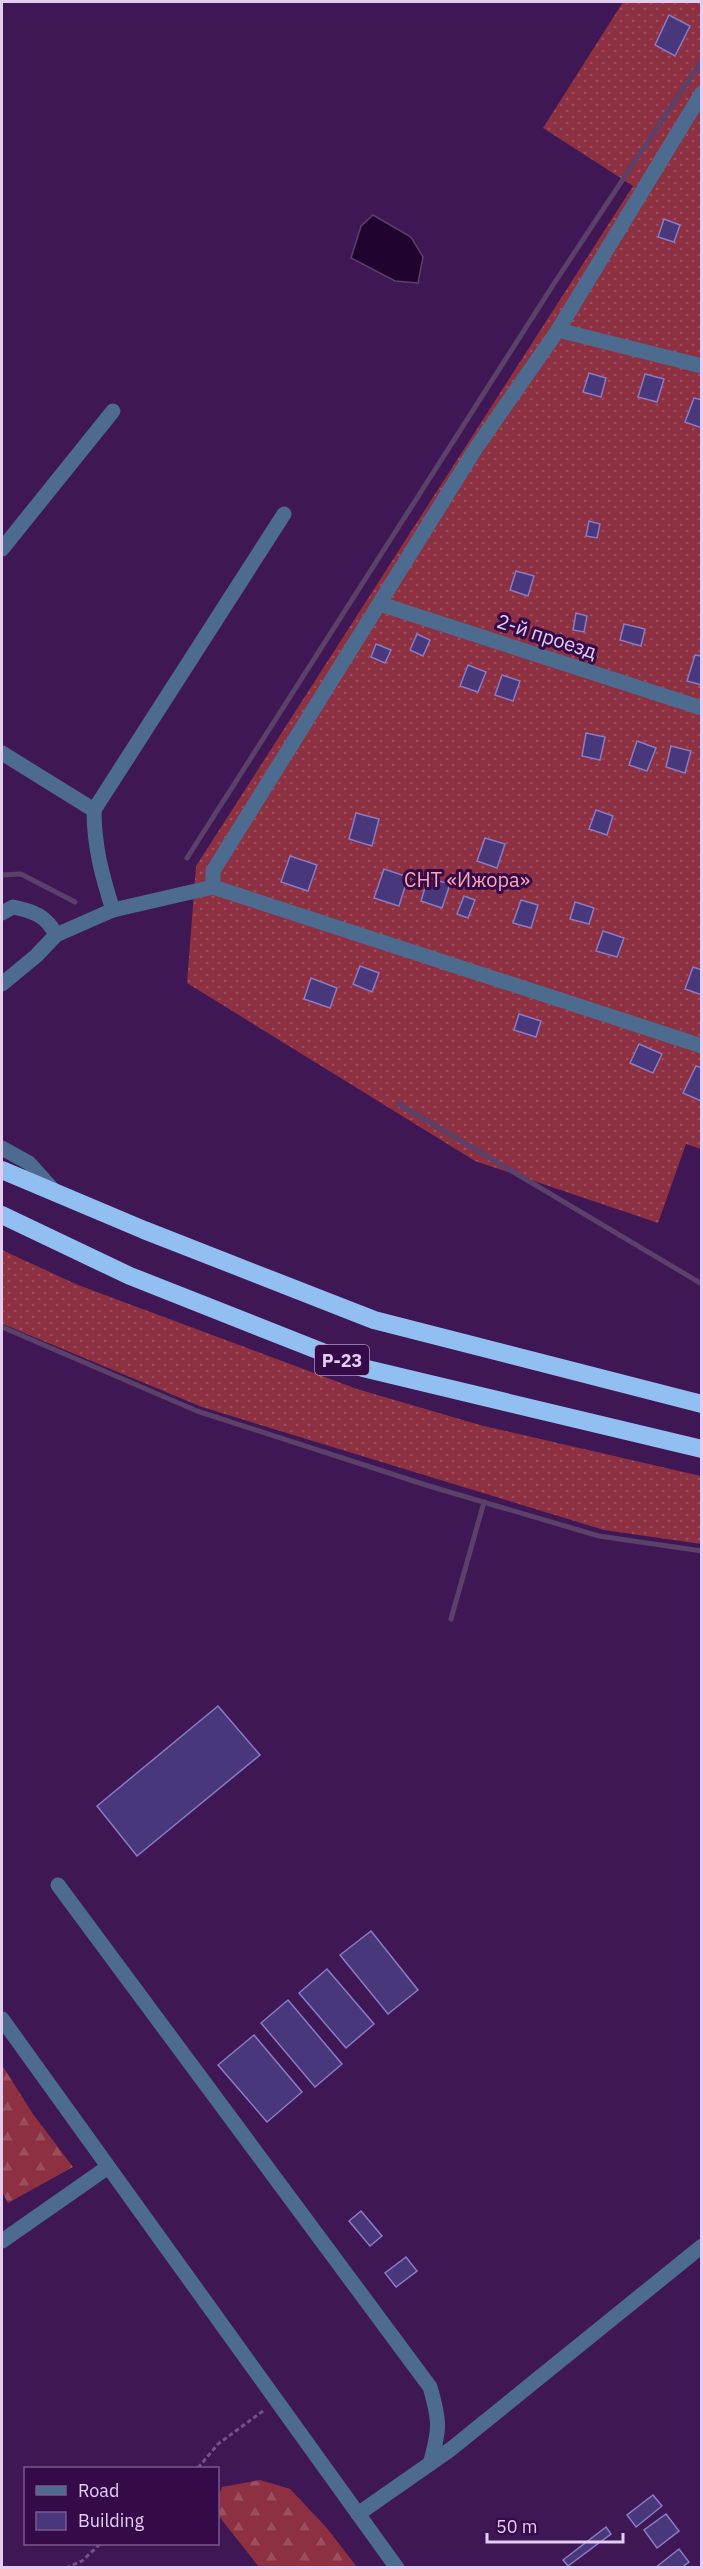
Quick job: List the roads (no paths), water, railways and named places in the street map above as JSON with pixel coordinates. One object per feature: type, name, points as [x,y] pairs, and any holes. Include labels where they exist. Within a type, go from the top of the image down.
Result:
[{"type":"highway","name":"Р-23","points":[[2,1170],[374,1320],[702,1404]]},
{"type":"highway","name":"Р-23","points":[[2,1215],[130,1276],[363,1368],[702,1449]]},
{"type":"street","points":[[213,887],[213,871],[476,448],[558,330],[702,93]]},
{"type":"street","points":[[558,330],[702,366]]},
{"type":"street","points":[[2,549],[113,411]]},
{"type":"street","points":[[113,910],[99,866],[94,837],[94,810],[284,514]]},
{"type":"street","name":"2-й проезд","points":[[381,604],[702,708]]},
{"type":"street","points":[[2,753],[94,810]]},
{"type":"street","points":[[4,978],[36,956],[56,935],[113,910],[213,887],[702,1046]]},
{"type":"street","points":[[2,913],[13,906],[28,910],[46,920],[56,935]]},
{"type":"street","points":[[2,1148],[29,1163],[57,1194]]},
{"type":"street","points":[[58,1885],[430,2386],[439,2416],[439,2424],[430,2464]]},
{"type":"street","points":[[2,2019],[397,2568]]},
{"type":"street","points":[[2,2241],[108,2167]]},
{"type":"street","points":[[358,2514],[451,2449],[702,2246]]},
{"type":"waterway","points":[[187,858],[555,282],[702,60]]},
{"type":"waterway","points":[[2,875],[21,874],[75,902]]},
{"type":"waterway","points":[[399,1104],[702,1284]]},
{"type":"waterway","points":[[2,1327],[197,1411],[429,1486],[599,1536],[702,1551]]},
{"type":"waterway","points":[[451,1619],[484,1502]]},
{"type":"park label","name":"СНТ «Ижора»","points":[[467,879]]}]
